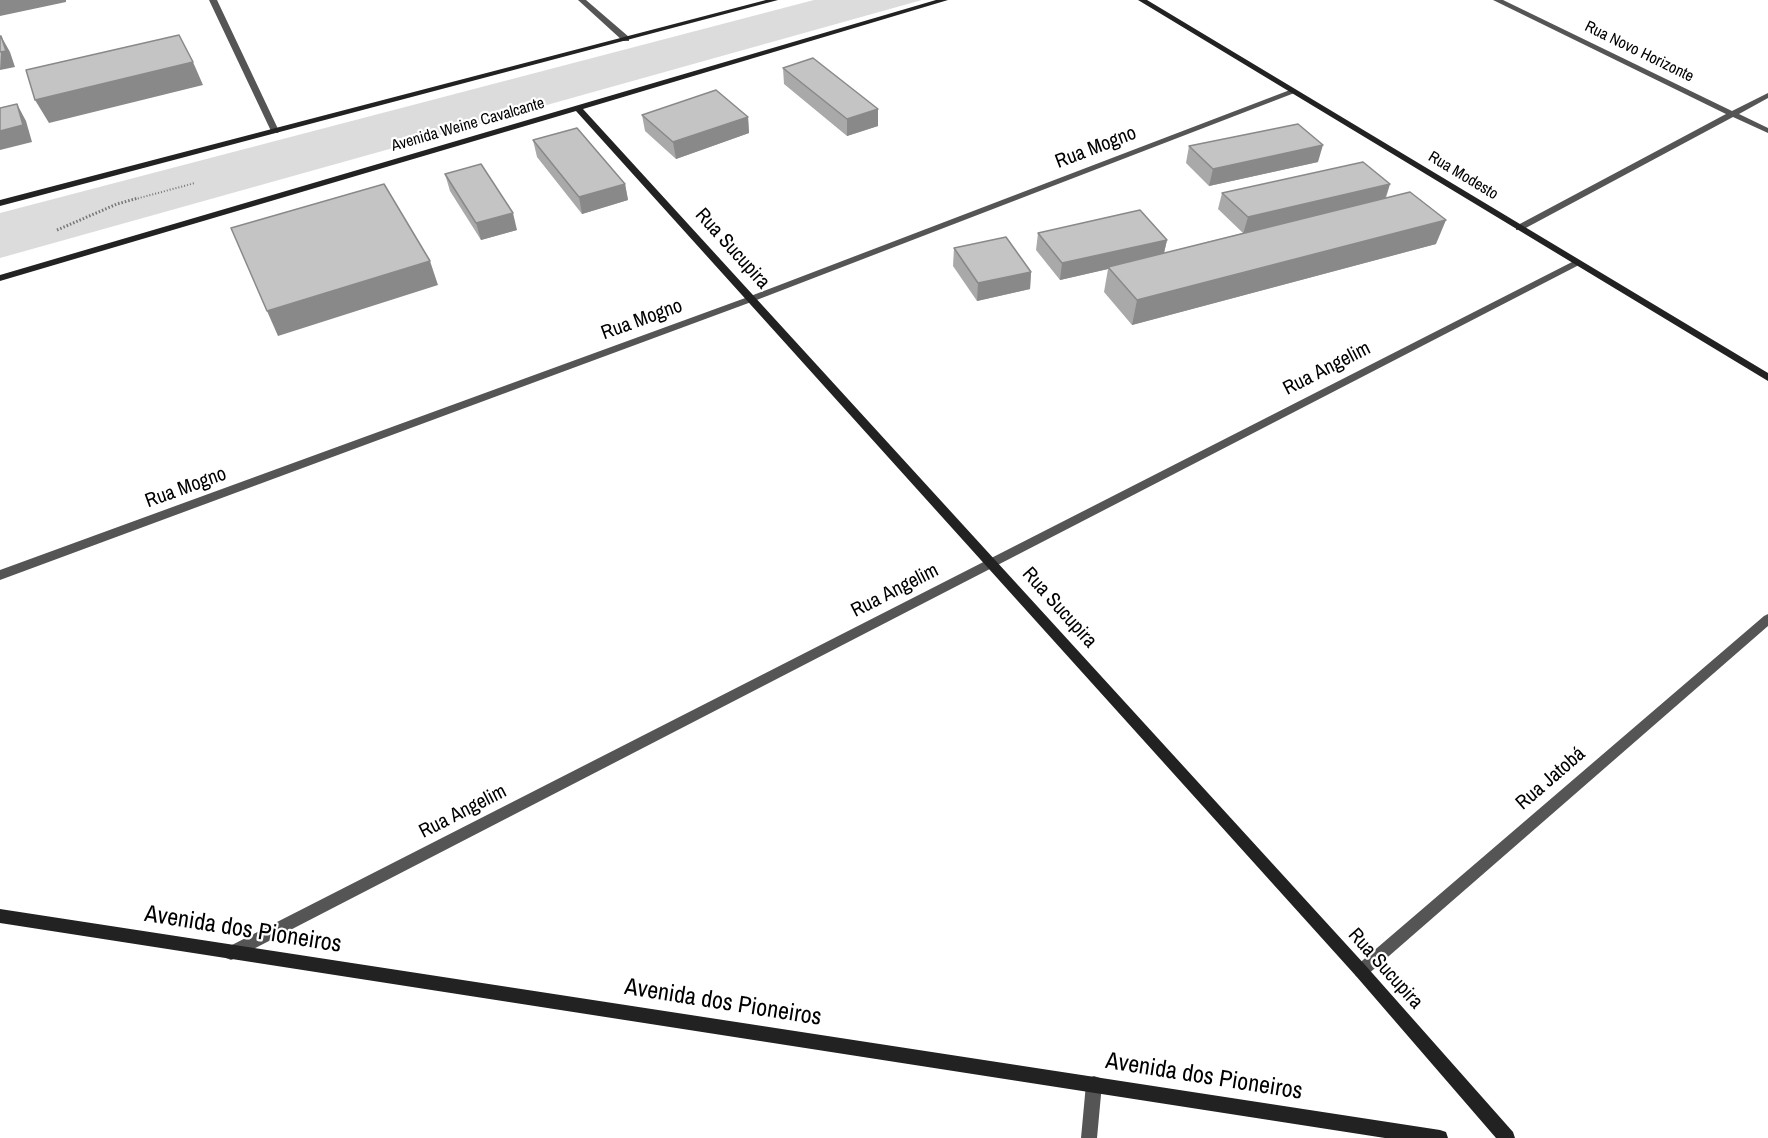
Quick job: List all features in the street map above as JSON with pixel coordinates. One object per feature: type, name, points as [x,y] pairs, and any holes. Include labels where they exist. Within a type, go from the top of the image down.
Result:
[{"type":"main road","points":[[0,203],[774,0]]},
{"type":"main road","name":"Avenida Weine Cavalcante","points":[[0,278],[944,0]]},
{"type":"main road","name":"Rua Modesto","points":[[1142,0],[1768,378]]},
{"type":"main road","name":"Rua Sucupira","points":[[578,108],[1361,970],[1507,1138]]},
{"type":"main road","name":"Avenida dos Pioneiros","points":[[0,916],[1440,1138]]},
{"type":"street","points":[[213,0],[275,131]]},
{"type":"street","points":[[582,0],[626,39]]},
{"type":"street","name":"Rua Novo Horizonte","points":[[1497,0],[1768,131]]},
{"type":"street","name":"Rua Mogno","points":[[0,575],[751,299],[1293,92]]},
{"type":"street","points":[[1519,228],[1768,95]]},
{"type":"street","name":"Rua Angelim","points":[[231,953],[1576,262]]},
{"type":"street","name":"Rua Jatobá","points":[[1361,970],[1768,619]]},
{"type":"street","points":[[1089,1138],[1094,1084]]},
{"type":"shaded area","points":[[814,0],[922,0],[0,258],[0,213]]},
{"type":"building","points":[[179,35],[193,62],[35,100],[26,70]]},
{"type":"building","points":[[1,36],[6,51],[0,52]]},
{"type":"building","points":[[813,58],[878,109],[847,119],[783,68]]},
{"type":"building","points":[[716,90],[748,117],[673,142],[642,115]]},
{"type":"building","points":[[17,104],[23,125],[0,131],[0,108]]},
{"type":"building","points":[[1298,124],[1323,145],[1213,169],[1189,146]]},
{"type":"building","points":[[577,128],[625,184],[579,197],[533,140]]},
{"type":"building","points":[[1363,162],[1390,184],[1248,217],[1222,193]]},
{"type":"building","points":[[481,164],[513,213],[476,223],[445,174]]},
{"type":"building","points":[[384,184],[430,261],[267,311],[231,228]]},
{"type":"building","points":[[1410,192],[1446,220],[1137,300],[1108,267]]},
{"type":"building","points":[[1140,210],[1167,240],[1062,263],[1038,233]]},
{"type":"building","points":[[1006,237],[1031,272],[978,283],[954,248]]}]
